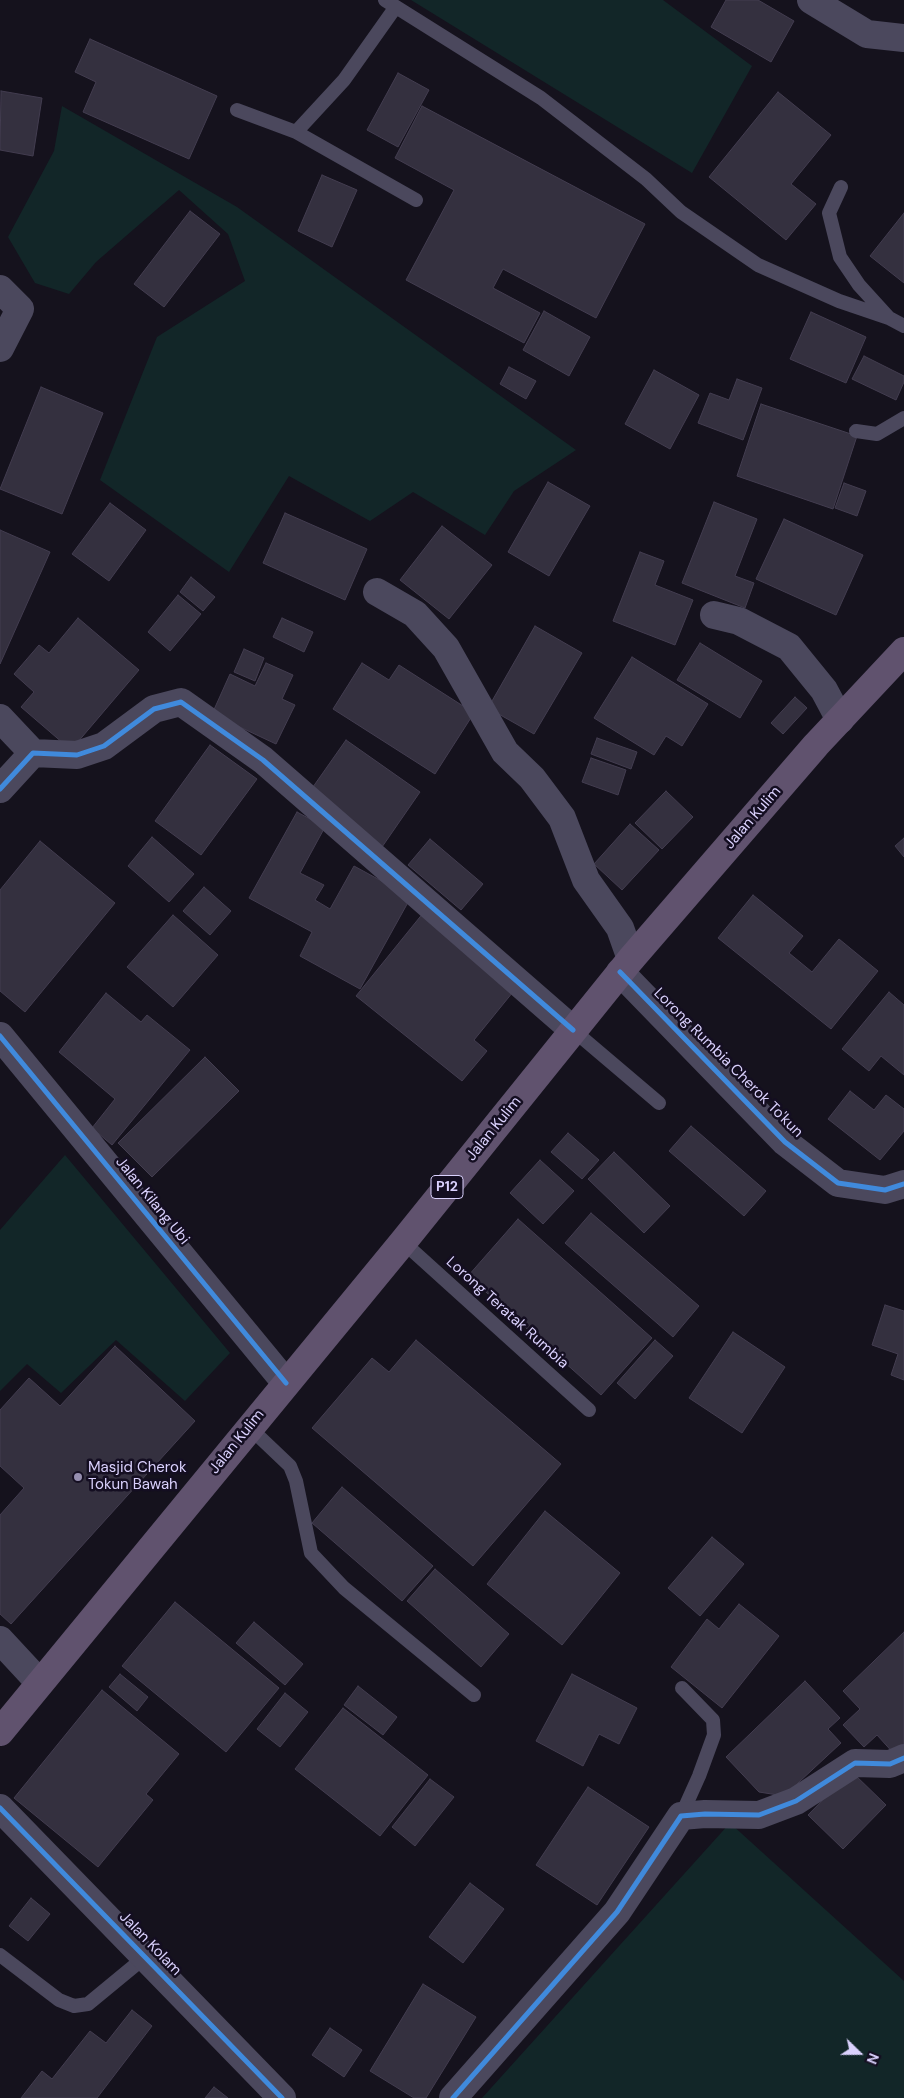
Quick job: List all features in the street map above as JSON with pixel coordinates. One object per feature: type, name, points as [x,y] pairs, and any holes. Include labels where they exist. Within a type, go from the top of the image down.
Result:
[{"type":"main road","name":"Jalan Kulim","points":[[0,1732],[39,1682],[403,1242],[626,966],[840,720],[904,652]]},
{"type":"street","points":[[811,0],[867,34],[904,38]]},
{"type":"street","points":[[0,289],[20,309],[0,348]]},
{"type":"street","points":[[377,592],[415,614],[446,648],[505,752],[532,778],[562,818],[586,880],[620,928],[626,966]]},
{"type":"street","points":[[714,615],[739,621],[789,647],[824,690],[840,720]]},
{"type":"street","points":[[0,718],[33,753],[77,755],[104,746],[154,709],[181,702],[263,760],[573,1030]]},
{"type":"street","points":[[0,789],[33,753]]},
{"type":"street","name":"Lorong Rumbia Cherok To'kun","points":[[626,966],[785,1142],[838,1182],[885,1190],[904,1184]]},
{"type":"street","name":"Jalan Kilang Ubi","points":[[0,1036],[286,1383]]},
{"type":"street","points":[[0,1640],[39,1682]]},
{"type":"street","points":[[453,2098],[617,1912],[681,1816],[705,1814],[759,1815],[796,1801],[855,1763],[890,1764],[904,1758]]},
{"type":"street","name":"Jalan Kolam","points":[[0,1808],[282,2098]]},
{"type":"lane","points":[[296,132],[344,80],[390,4],[541,98],[646,178],[681,212],[758,265],[838,301],[889,318],[904,326]]},
{"type":"lane","points":[[237,110],[296,132],[416,200]]},
{"type":"lane","points":[[841,187],[829,213],[840,257],[859,285],[889,318]]},
{"type":"lane","points":[[856,431],[877,434],[904,418]]},
{"type":"lane","points":[[573,1030],[659,1103]]},
{"type":"lane","name":"Lorong Teratak Rumbia","points":[[403,1242],[590,1410]]},
{"type":"lane","points":[[249,1427],[290,1466],[296,1481],[311,1553],[344,1588],[474,1695]]},
{"type":"lane","points":[[681,1816],[699,1776],[714,1735],[713,1720],[682,1688]]},
{"type":"lane","points":[[0,1955],[59,2000],[74,2006],[88,2004],[145,1957]]},
{"type":"green space","points":[[411,0],[663,0],[752,66],[692,173]]},
{"type":"green space","points":[[62,106],[237,207],[576,450],[514,491],[485,535],[413,492],[370,521],[289,476],[229,572],[100,480],[157,337],[245,281],[228,234],[179,190],[96,262],[69,294],[35,283],[8,237],[54,151]]},
{"type":"green space","points":[[65,1155],[230,1353],[185,1401],[116,1340],[61,1393],[27,1364],[0,1391],[0,1230]]},
{"type":"green space","points":[[730,1823],[904,1981],[904,2098],[482,2098]]},
{"type":"building","points":[[726,0],[758,0],[794,21],[771,62],[711,27]]},
{"type":"building","points":[[90,39],[217,96],[189,159],[83,112],[96,82],[75,72]]},
{"type":"building","points":[[398,73],[429,90],[398,147],[367,130]]},
{"type":"building","points":[[1,91],[42,98],[33,156],[0,150]]},
{"type":"building","points":[[778,92],[831,135],[791,184],[816,204],[786,240],[709,177]]},
{"type":"building","points":[[422,106],[645,224],[596,318],[503,269],[493,288],[540,313],[524,343],[406,280],[454,190],[395,158]]},
{"type":"building","points":[[322,175],[357,190],[332,247],[298,231]]},
{"type":"building","points":[[190,211],[220,234],[164,307],[134,284]]},
{"type":"building","points":[[904,213],[904,283],[870,256]]},
{"type":"building","points":[[544,311],[590,337],[569,376],[523,350]]},
{"type":"building","points":[[811,312],[866,337],[846,383],[790,359]]},
{"type":"building","points":[[864,356],[904,376],[904,382],[896,400],[852,379]]},
{"type":"building","points":[[509,367],[536,381],[526,399],[500,384]]},
{"type":"building","points":[[654,370],[699,395],[670,449],[625,424]]},
{"type":"building","points":[[737,379],[762,388],[743,440],[698,423],[710,393],[729,400]]},
{"type":"building","points":[[41,387],[103,413],[62,514],[0,489]]},
{"type":"building","points":[[761,404],[857,436],[833,509],[737,476]]},
{"type":"building","points":[[548,482],[590,506],[549,576],[508,552]]},
{"type":"building","points":[[844,483],[866,491],[857,516],[835,508]]},
{"type":"building","points":[[714,502],[757,519],[735,576],[754,583],[745,608],[682,583]]},
{"type":"building","points":[[110,503],[146,530],[109,581],[72,554]]},
{"type":"building","points":[[285,513],[367,549],[345,600],[263,563]]},
{"type":"building","points":[[784,519],[863,555],[836,615],[756,579]]},
{"type":"building","points":[[442,526],[492,565],[449,619],[400,580]]},
{"type":"building","points":[[0,530],[50,552],[0,664]]},
{"type":"building","points":[[640,552],[664,561],[655,585],[693,600],[675,645],[613,621]]},
{"type":"building","points":[[191,577],[215,597],[203,611],[180,592]]},
{"type":"building","points":[[178,595],[201,614],[170,651],[148,632]]},
{"type":"building","points":[[78,618],[139,670],[71,750],[21,707],[34,692],[14,674],[39,645],[49,653]]},
{"type":"building","points":[[282,618],[313,632],[304,652],[273,637]]},
{"type":"building","points":[[535,626],[582,653],[534,734],[488,708]]},
{"type":"building","points":[[700,643],[762,681],[740,718],[677,680]]},
{"type":"building","points":[[244,649],[264,658],[255,681],[234,672]]},
{"type":"building","points":[[632,657],[708,704],[682,746],[666,736],[654,755],[594,718]]},
{"type":"building","points":[[266,663],[293,675],[282,699],[295,705],[276,744],[212,714],[230,674],[255,686]]},
{"type":"building","points":[[362,663],[389,680],[399,665],[474,713],[435,774],[333,709]]},
{"type":"building","points":[[795,697],[807,708],[783,734],[771,723]]},
{"type":"building","points":[[597,738],[637,752],[631,769],[591,754]]},
{"type":"building","points":[[346,740],[420,792],[382,847],[308,794]]},
{"type":"building","points":[[210,745],[257,779],[201,855],[155,821]]},
{"type":"building","points":[[591,758],[626,770],[618,795],[582,782]]},
{"type":"building","points":[[666,791],[693,817],[662,849],[635,823]]},
{"type":"building","points":[[297,812],[325,827],[300,873],[324,885],[315,900],[330,909],[354,866],[411,897],[360,989],[300,956],[312,932],[249,898]]},
{"type":"building","points":[[630,824],[659,850],[622,890],[594,864]]},
{"type":"building","points":[[152,837],[194,874],[169,902],[128,866]]},
{"type":"building","points":[[904,838],[904,857],[895,846]]},
{"type":"building","points":[[430,839],[483,884],[461,910],[408,865]]},
{"type":"building","points":[[40,841],[115,903],[25,1012],[0,991],[0,890]]},
{"type":"building","points":[[204,887],[231,911],[210,935],[183,911]]},
{"type":"building","points":[[753,895],[803,936],[789,953],[812,972],[839,939],[878,971],[831,1029],[718,938]]},
{"type":"building","points":[[424,912],[517,987],[474,1040],[487,1051],[462,1081],[356,996]]},
{"type":"building","points":[[173,915],[218,955],[173,1007],[127,967]]},
{"type":"building","points":[[889,992],[904,1005],[904,1075],[881,1056],[869,1071],[842,1049]]},
{"type":"building","points":[[106,993],[141,1022],[147,1015],[190,1050],[112,1145],[92,1128],[115,1099],[59,1052]]},
{"type":"building","points":[[205,1057],[239,1091],[152,1177],[118,1143]]},
{"type":"building","points":[[850,1091],[874,1110],[886,1095],[904,1109],[904,1131],[880,1160],[828,1119]]},
{"type":"building","points":[[691,1126],[766,1191],[744,1216],[669,1151]]},
{"type":"building","points":[[568,1133],[599,1160],[582,1179],[551,1152]]},
{"type":"building","points":[[614,1152],[670,1206],[644,1233],[588,1179]]},
{"type":"building","points":[[540,1160],[574,1191],[543,1224],[510,1193]]},
{"type":"building","points":[[591,1213],[699,1306],[673,1337],[565,1243]]},
{"type":"building","points":[[518,1219],[652,1338],[601,1395],[468,1276]]},
{"type":"building","points":[[885,1305],[904,1311],[904,1380],[891,1375],[898,1354],[872,1345]]},
{"type":"building","points":[[733,1332],[785,1367],[742,1433],[689,1398]]},
{"type":"building","points":[[416,1340],[561,1464],[473,1566],[312,1428],[372,1358],[389,1372]]},
{"type":"building","points":[[655,1340],[673,1356],[635,1399],[617,1383]]},
{"type":"building","name":"Masjid Cherok Tokun Bawah","points":[[115,1346],[195,1421],[11,1624],[0,1614],[0,1515],[24,1488],[0,1466],[0,1410],[29,1378],[60,1406]]},
{"type":"building","points":[[342,1487],[433,1566],[402,1601],[312,1523]]},
{"type":"building","points":[[545,1511],[620,1573],[562,1645],[487,1584]]},
{"type":"building","points":[[712,1537],[744,1564],[700,1616],[668,1588]]},
{"type":"building","points":[[435,1569],[509,1634],[481,1667],[407,1601]]},
{"type":"building","points":[[175,1602],[279,1688],[226,1752],[122,1666]]},
{"type":"building","points":[[739,1604],[779,1636],[722,1708],[671,1667],[707,1619],[719,1629]]},
{"type":"building","points":[[254,1622],[303,1664],[285,1685],[236,1643]]},
{"type":"building","points":[[904,1632],[904,1748],[896,1756],[877,1735],[864,1747],[843,1725],[860,1709],[843,1691]]},
{"type":"building","points":[[120,1674],[148,1697],[137,1711],[109,1687]]},
{"type":"building","points":[[572,1674],[637,1708],[619,1744],[599,1734],[583,1766],[536,1741]]},
{"type":"building","points":[[805,1681],[840,1718],[828,1729],[841,1743],[784,1796],[759,1792],[726,1757]]},
{"type":"building","points":[[358,1686],[397,1717],[383,1735],[344,1705]]},
{"type":"building","points":[[102,1690],[179,1754],[146,1794],[153,1800],[98,1867],[14,1798]]},
{"type":"building","points":[[285,1693],[308,1712],[280,1747],[257,1729]]},
{"type":"building","points":[[343,1708],[428,1775],[380,1836],[295,1769]]},
{"type":"building","points":[[851,1771],[886,1805],[843,1849],[808,1815]]},
{"type":"building","points":[[430,1779],[454,1797],[415,1846],[392,1827]]},
{"type":"building","points":[[588,1787],[649,1827],[597,1905],[536,1865]]},
{"type":"building","points":[[470,1883],[504,1909],[463,1963],[429,1937]]},
{"type":"building","points":[[31,1898],[50,1914],[28,1941],[9,1926]]},
{"type":"building","points":[[423,1984],[476,2017],[426,2098],[414,2098],[370,2071]]},
{"type":"building","points":[[132,2010],[152,2026],[97,2098],[21,2098],[42,2071],[52,2079],[90,2031],[106,2043]]},
{"type":"building","points":[[330,2028],[362,2050],[344,2077],[312,2055]]},
{"type":"building","points":[[214,2087],[228,2098],[205,2098]]},
{"type":"cycle path","points":[[0,789],[33,753],[77,755],[104,746],[154,709],[181,702],[263,760],[573,1030]]},
{"type":"cycle path","points":[[620,972],[785,1142],[838,1183],[885,1190],[904,1184]]},
{"type":"cycle path","points":[[0,1036],[286,1383]]},
{"type":"cycle path","points":[[453,2098],[617,1912],[681,1816],[705,1814],[759,1815],[796,1801],[855,1763],[890,1764],[904,1758]]},
{"type":"cycle path","points":[[0,1808],[282,2098]]},
{"type":"place","name":"Masjid Cherok Tokun Bawah","points":[[78,1477]]}]
